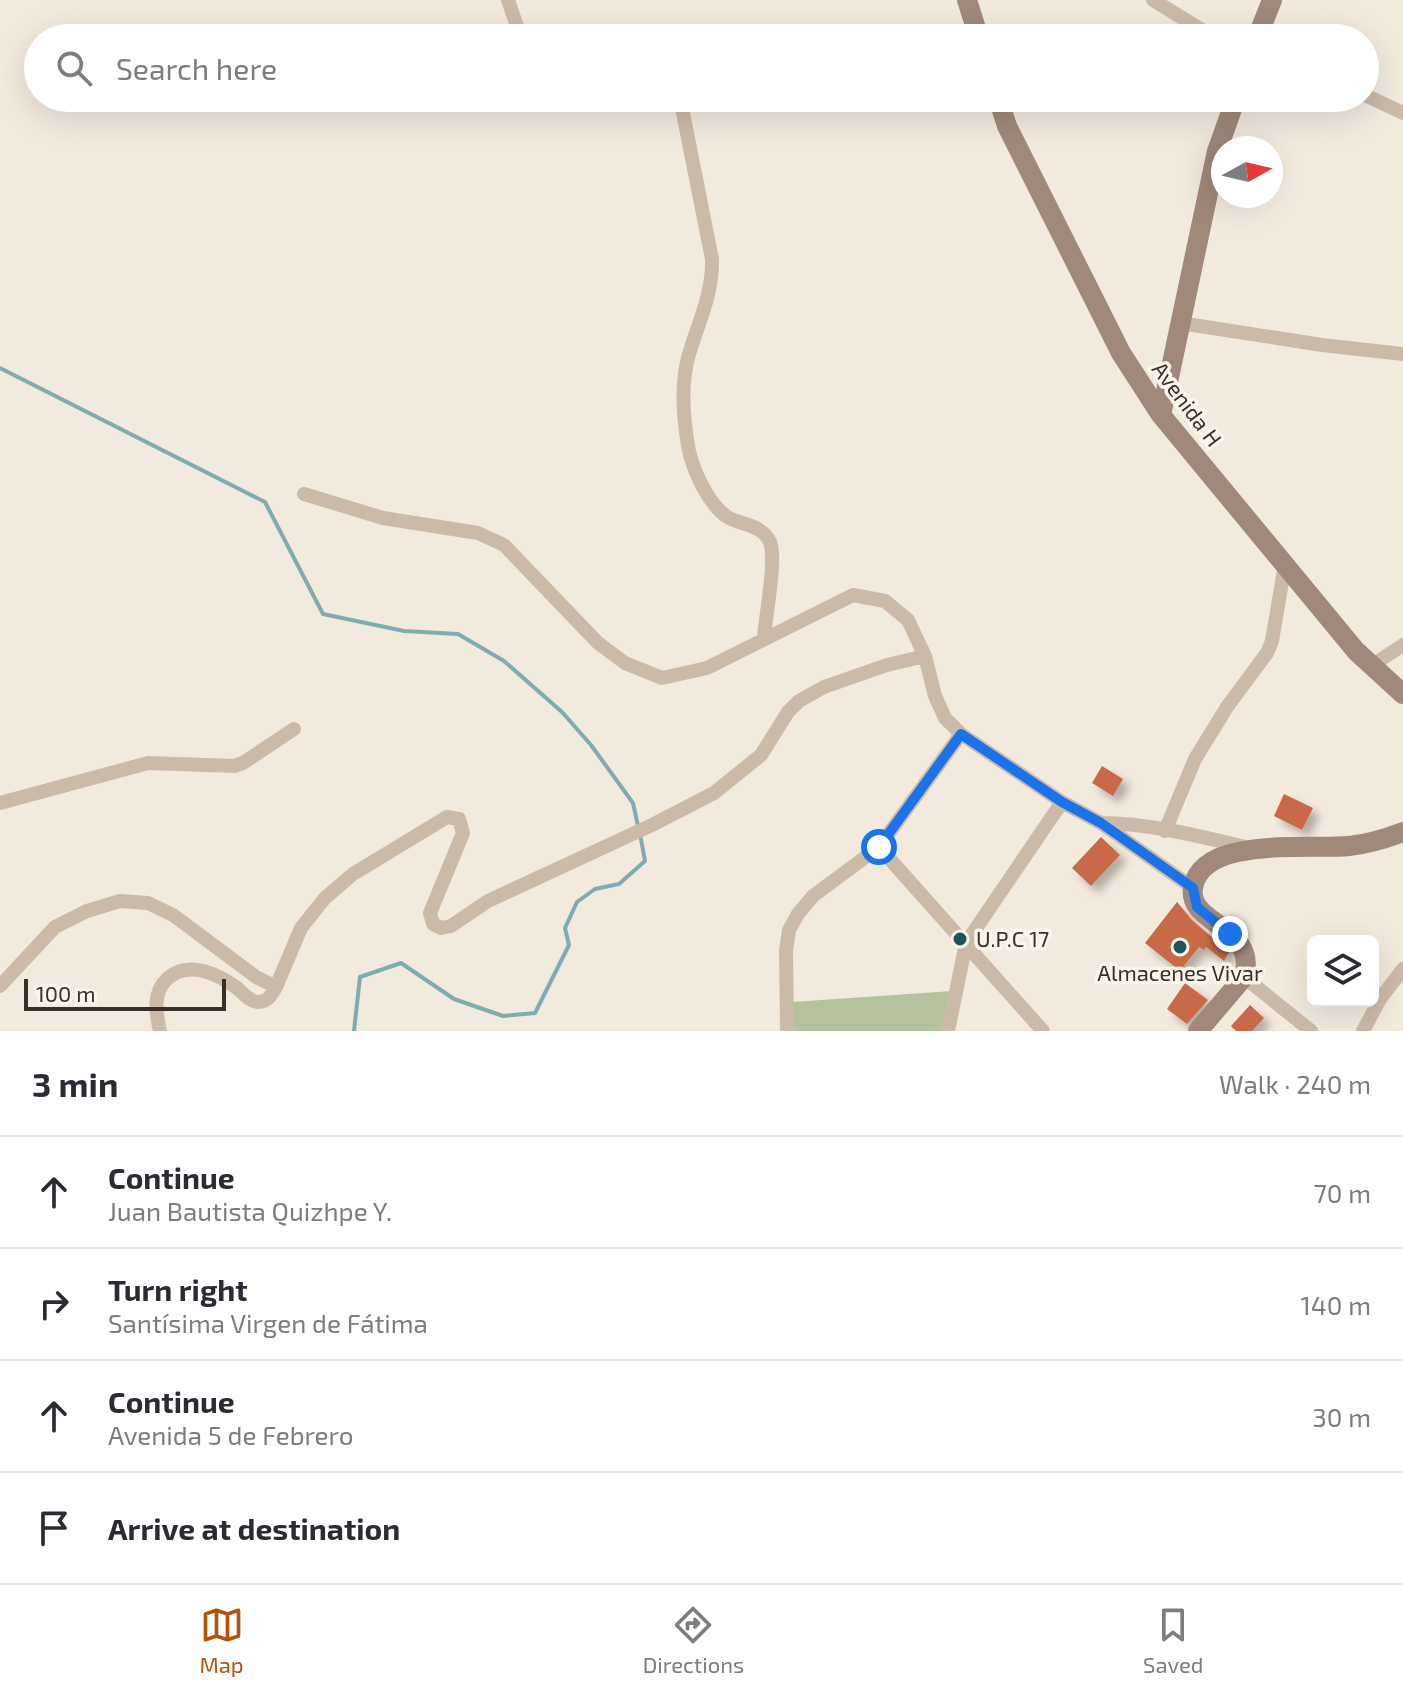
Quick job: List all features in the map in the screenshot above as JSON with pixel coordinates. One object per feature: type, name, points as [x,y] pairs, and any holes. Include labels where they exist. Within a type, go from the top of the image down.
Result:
[{"type":"street","points":[[508,0],[516,24]]},
{"type":"street","points":[[967,0],[975,24]]},
{"type":"street","points":[[1153,0],[1192,24]]},
{"type":"street","points":[[1263,24],[1272,0]]},
{"type":"street","points":[[1379,102],[1403,113]]},
{"type":"street","points":[[683,112],[712,259],[713,279],[688,356],[683,409],[690,454],[702,485],[715,505],[727,517],[756,527],[770,541],[772,560],[764,639]]},
{"type":"street","name":"Avenida H","points":[[1002,112],[1086,287],[1121,353],[1161,415],[1371,666],[1403,694]]},
{"type":"street","points":[[1161,415],[1217,151],[1231,112]]},
{"type":"street","points":[[1180,323],[1403,354]]},
{"type":"street","points":[[304,494],[383,518],[478,533],[504,545],[598,643],[625,663],[662,678],[707,668],[853,595],[885,601],[908,620],[925,656],[935,696],[945,718],[961,734],[1062,802],[1101,823],[1193,888]]},
{"type":"street","points":[[1165,831],[1195,759],[1227,707],[1267,653],[1272,641],[1285,564]]},
{"type":"street","points":[[1371,666],[1403,645]]},
{"type":"street","points":[[160,1031],[156,1001],[158,991],[174,973],[190,969],[208,972],[221,977],[252,1001],[269,999],[301,928],[325,898],[353,874],[447,817],[459,819],[463,833],[430,913],[433,924],[441,928],[451,926],[488,901],[714,793],[761,755],[788,712],[799,701],[887,665],[925,656]]},
{"type":"street","points":[[0,803],[148,763],[234,766],[294,729]]},
{"type":"street","points":[[787,1031],[786,951],[789,930],[813,896],[879,847],[961,734]]},
{"type":"street","points":[[948,1031],[966,943],[1062,802]]},
{"type":"street","points":[[1101,823],[1118,823],[1254,849]]},
{"type":"street","points":[[1198,1031],[1244,977],[1246,955],[1241,945],[1197,907],[1193,888],[1202,869],[1216,859],[1254,849],[1351,846],[1403,832]]},
{"type":"street","points":[[879,847],[1043,1031]]},
{"type":"street","points":[[0,986],[55,927],[87,911],[120,901],[148,903],[173,915],[248,971],[276,987]]},
{"type":"street","points":[[1363,1031],[1380,999],[1403,969]]},
{"type":"street","points":[[1244,977],[1311,1031]]},
{"type":"green space","points":[[952,991],[941,1031],[793,1031],[792,1002]]},
{"type":"building","points":[[1102,766],[1123,779],[1113,796],[1092,783]]},
{"type":"building","points":[[1284,794],[1313,808],[1302,830],[1274,816]]},
{"type":"building","points":[[1101,837],[1120,855],[1091,886],[1072,868]]},
{"type":"building","points":[[1177,902],[1192,920],[1229,952],[1224,961],[1206,947],[1204,950],[1199,947],[1180,971],[1145,943]]},
{"type":"building","points":[[1185,983],[1208,1000],[1187,1024],[1167,1009]]},
{"type":"building","points":[[1250,1005],[1264,1018],[1252,1031],[1236,1031],[1231,1026]]},
{"type":"waterway","points":[[0,368],[265,502],[323,614],[404,631],[458,634],[504,661],[562,712],[591,745],[633,803],[638,826]]},
{"type":"waterway","points":[[354,1031],[360,977],[401,963],[454,999],[503,1016],[535,1013],[569,945],[565,928],[577,902],[595,889],[619,884],[645,861],[640,834]]},
{"type":"place","name":"U.P.C 17","points":[[960,939]]},
{"type":"place","name":"Almacenes Vivar","points":[[1180,947]]},
{"type":"route","points":[[879,847],[961,734],[1062,802],[1101,823],[1193,888],[1197,907],[1230,934]]}]
